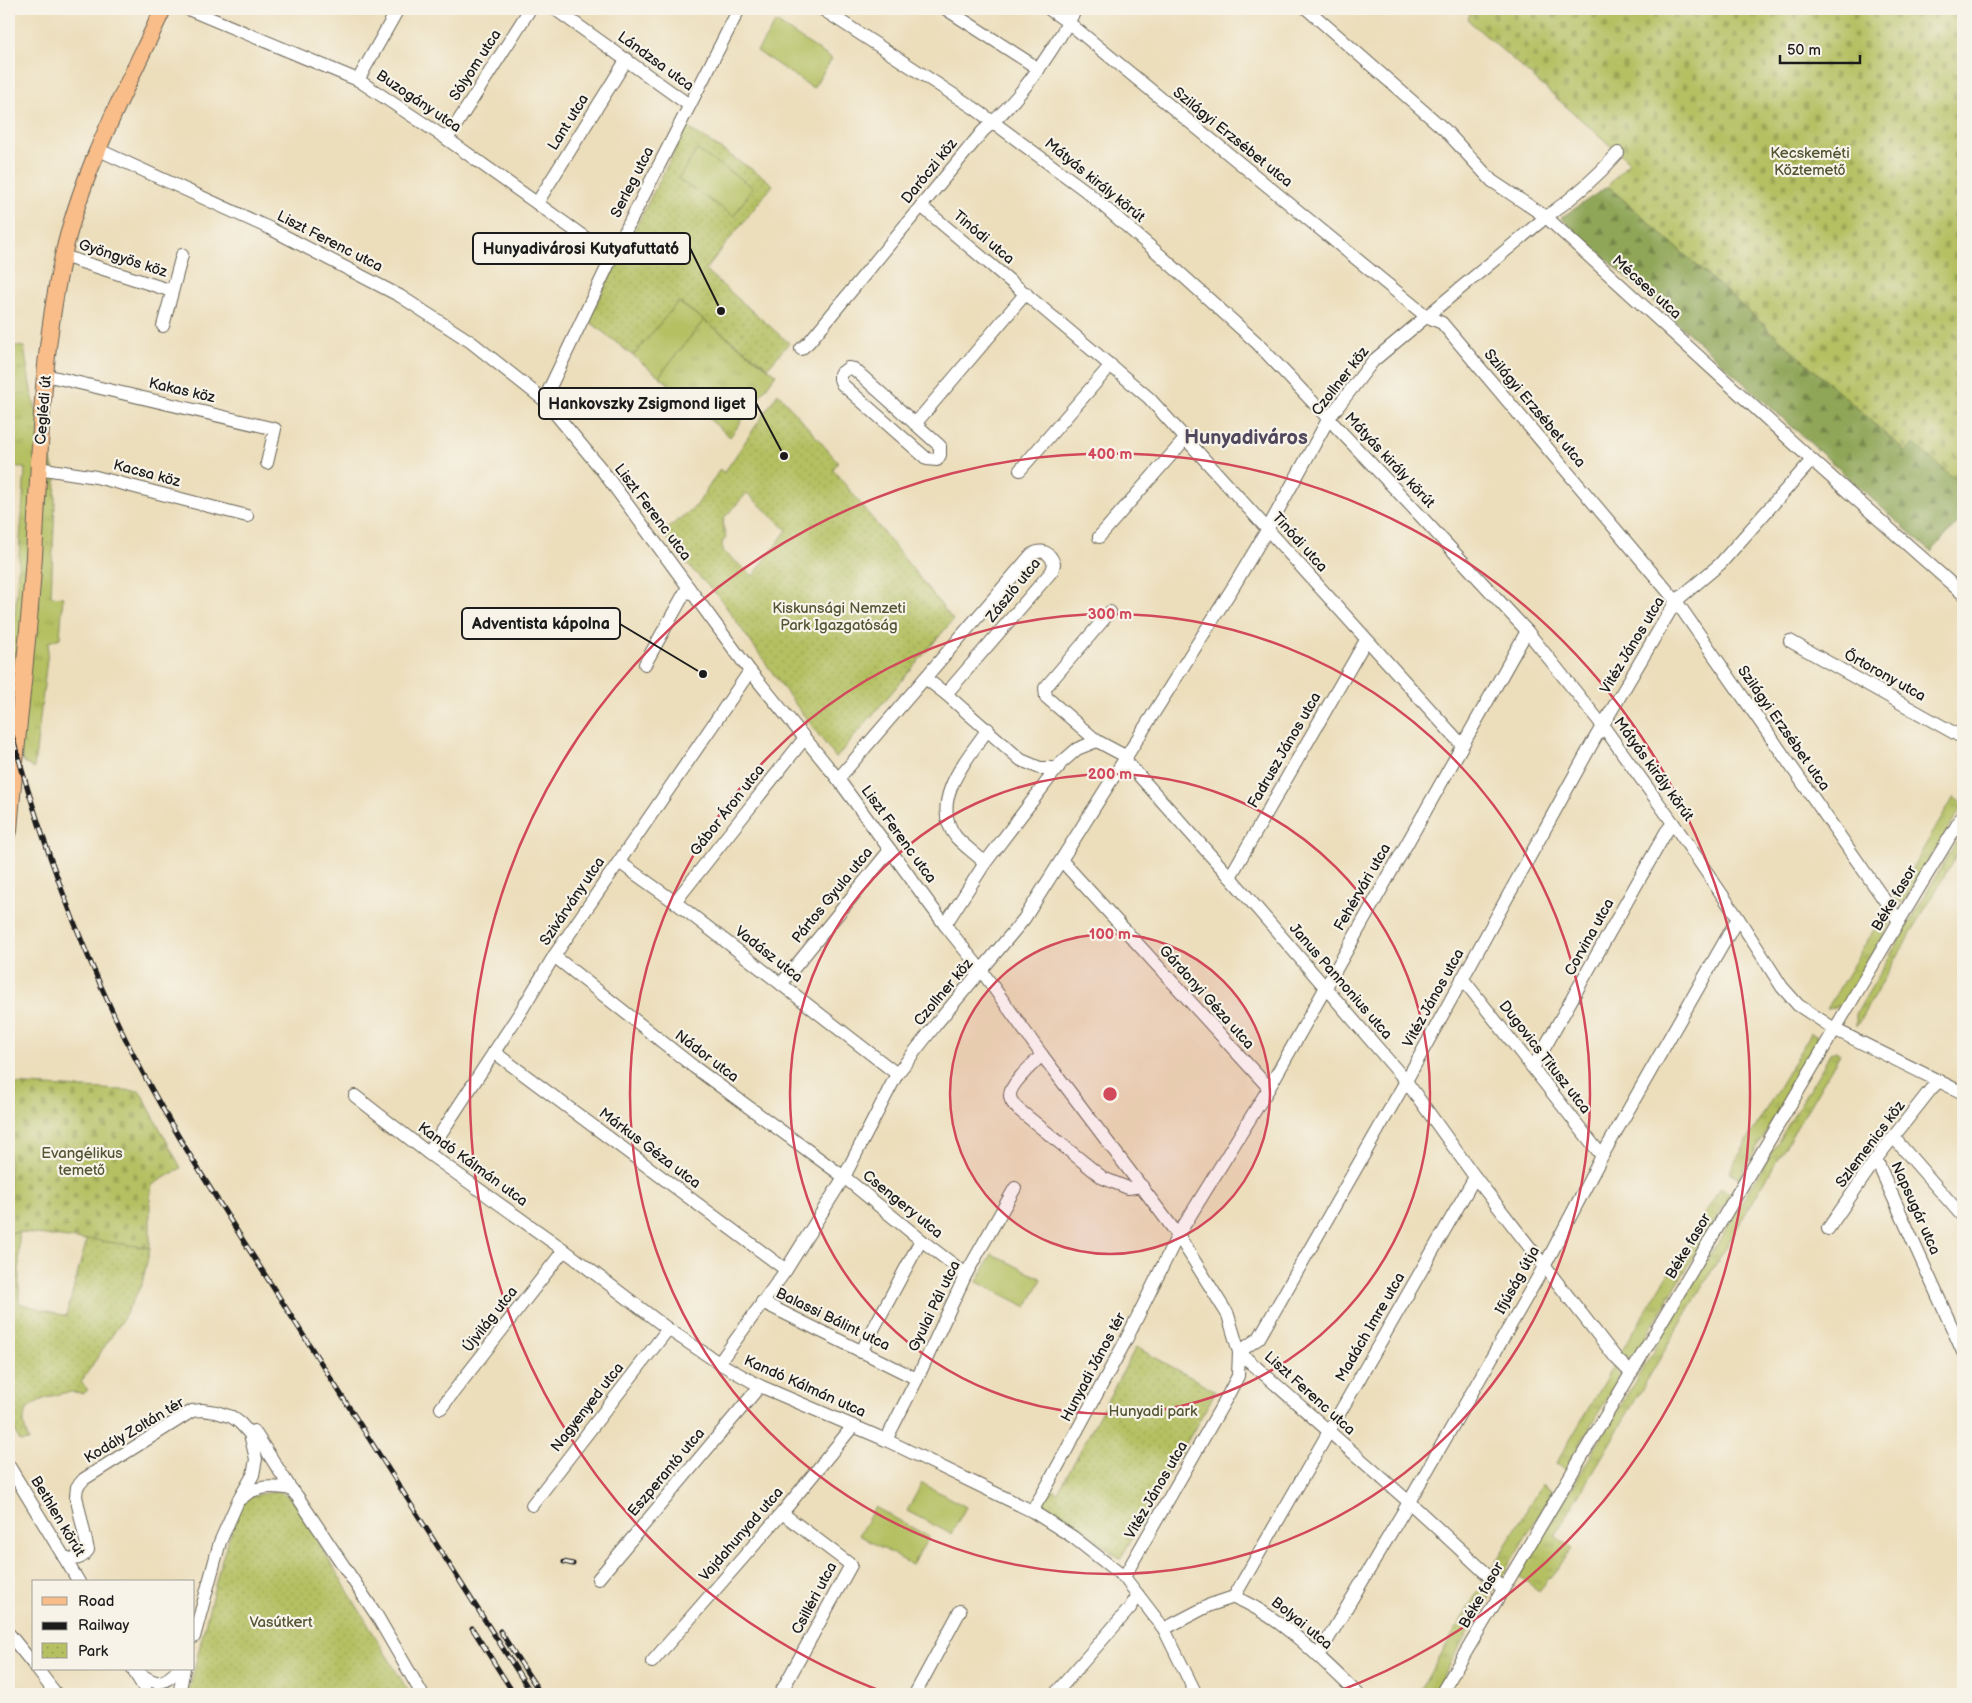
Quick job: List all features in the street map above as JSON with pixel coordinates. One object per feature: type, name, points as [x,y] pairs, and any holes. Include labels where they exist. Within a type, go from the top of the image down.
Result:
[{"type":"main road","name":"Ceglédi út","points":[[9,831],[10,801],[30,605],[38,468],[52,314],[63,256],[75,212],[99,150],[163,9]]},
{"type":"street","name":"Buzogány utca","points":[[188,9],[358,80],[447,138],[612,257]]},
{"type":"street","points":[[358,80],[398,9]]},
{"type":"street","name":"Sólyom utca","points":[[447,138],[530,9]]},
{"type":"street","name":"Serleg utca","points":[[544,400],[612,257],[739,9]]},
{"type":"street","name":"Mátyás király körút","points":[[822,9],[994,122],[1086,191],[1256,342],[1527,631],[1603,726],[1673,823],[1738,918],[1782,987],[1798,1005],[1836,1030],[1963,1093]]},
{"type":"street","points":[[946,9],[1039,69]]},
{"type":"street","name":"Szilágyi Erzsébet utca","points":[[1049,9],[1069,22],[1426,316],[1442,323],[1676,601],[1898,921]]},
{"type":"street","name":"Daróczi köz","points":[[801,349],[983,131],[994,122],[1039,69],[1076,9]]},
{"type":"street","name":"Mécses utca","points":[[1307,9],[1444,130],[1492,180],[1546,217],[1812,460],[1963,594]]},
{"type":"street","name":"Lándzsa utca","points":[[561,10],[689,105]]},
{"type":"street","name":"Lant utca","points":[[537,203],[627,59]]},
{"type":"street","name":"Liszt Ferenc utca","points":[[99,150],[269,228],[400,296],[471,342],[544,400],[613,485],[750,671],[838,779],[1178,1235],[1228,1316],[1239,1352],[1409,1502],[1503,1589]]},
{"type":"street","name":"Czollner köz","points":[[719,1364],[786,1270],[844,1177],[897,1074],[1024,919],[1062,861],[1126,758],[1194,641],[1267,530],[1329,418],[1374,361],[1546,217],[1594,180],[1618,154]]},
{"type":"street","name":"Tinódi utca","points":[[921,206],[1149,398],[1462,745]]},
{"type":"street","points":[[163,326],[182,255]]},
{"type":"street","name":"Gyöngyös köz","points":[[63,256],[172,291]]},
{"type":"street","points":[[915,424],[1026,294]]},
{"type":"street","points":[[1020,470],[1111,365]]},
{"type":"street","points":[[848,368],[854,369],[915,424],[940,446],[940,455],[937,460],[927,459],[842,384],[840,374],[848,368]]},
{"type":"street","name":"Kakas köz","points":[[46,375],[275,429],[267,463]]},
{"type":"street","points":[[1099,537],[1186,438]]},
{"type":"street","name":"Vitéz János utca","points":[[1124,1577],[1238,1376],[1239,1352],[1260,1338],[1406,1081],[1603,726],[1676,601],[1720,564],[1812,460]]},
{"type":"street","name":"Kacsa köz","points":[[38,468],[96,477],[247,516]]},
{"type":"street","name":"Zászló utca","points":[[838,779],[1031,555],[1037,551],[1044,551],[1052,557],[1054,564],[1052,571],[946,694]]},
{"type":"street","points":[[645,664],[688,587]]},
{"type":"street","points":[[1110,612],[1045,688],[1046,697],[1097,741],[1126,758]]},
{"type":"street","name":"Fehérvári utca","points":[[1178,1235],[1268,1088],[1527,631]]},
{"type":"street","name":"Fadrusz János utca","points":[[1230,877],[1366,640]]},
{"type":"street","name":"Őrtorony utca","points":[[1790,641],[1963,738]]},
{"type":"street","name":"Szivárvány utca","points":[[428,1153],[554,956],[750,671]]},
{"type":"street","points":[[925,678],[988,729],[1022,760],[1040,768],[1058,768]]},
{"type":"street","points":[[985,862],[953,832],[947,806],[950,789],[958,772],[988,729]]},
{"type":"street","name":"Gábor Áron utca","points":[[675,902],[804,738]]},
{"type":"street","points":[[945,925],[985,862],[1061,763],[1077,749],[1097,741]]},
{"type":"street","name":"Janus Pannonius utca","points":[[1126,758],[1406,1081],[1475,1177],[1616,1358],[1631,1373]]},
{"type":"street","name":"Béke fasor","points":[[1441,1694],[1836,1030],[1898,921],[1963,816]]},
{"type":"street","name":"Corvina utca","points":[[1533,1068],[1666,832],[1673,823]]},
{"type":"street","name":"Pártos Gyula utca","points":[[781,984],[890,850]]},
{"type":"street","name":"Gárdonyi Géza utca","points":[[1062,861],[1268,1088]]},
{"type":"street","name":"Vadász utca","points":[[619,862],[675,902],[897,1074]]},
{"type":"street","name":"Ifjúság útja","points":[[1318,1656],[1545,1265],[1602,1156],[1738,918]]},
{"type":"street","name":"Nádor utca","points":[[554,956],[694,1067],[844,1177]]},
{"type":"street","name":"Dugovics Titusz utca","points":[[1462,978],[1602,1156]]},
{"type":"street","name":"Márkus Géza utca","points":[[494,1052],[786,1270]]},
{"type":"street","points":[[1042,1055],[1013,1086],[1010,1094],[1012,1101],[1018,1109],[1103,1178],[1128,1188],[1142,1186]]},
{"type":"street","name":"Szlemenics köz","points":[[1828,1229],[1876,1159],[1939,1081]]},
{"type":"street","name":"Kandó Kálmán utca","points":[[355,1096],[428,1153],[564,1250],[668,1329],[719,1364],[760,1386],[886,1440],[1032,1512],[1073,1537],[1124,1577],[1164,1629],[1196,1694]]},
{"type":"street","points":[[1894,1138],[1963,1217]]},
{"type":"street","name":"Napsugár utca","points":[[1876,1159],[1963,1352]]},
{"type":"street","name":"Csengery utca","points":[[844,1177],[920,1240],[966,1274]]},
{"type":"street","name":"Madách Imre utca","points":[[1234,1597],[1475,1177]]},
{"type":"street","name":"Gyulai Pál utca","points":[[886,1440],[966,1274],[1015,1188]]},
{"type":"street","name":"Hunyadi János tér","points":[[1032,1512],[1125,1342],[1178,1235]]},
{"type":"street","points":[[861,1352],[920,1240]]},
{"type":"street","name":"Újvilág utca","points":[[441,1408],[564,1250]]},
{"type":"street","name":"Balassi Bálint utca","points":[[762,1302],[917,1379]]},
{"type":"street","name":"Nagyenyed utca","points":[[532,1505],[668,1329]]},
{"type":"street","name":"Eszperantó utca","points":[[598,1579],[760,1386]]},
{"type":"street","name":"Kodály Zoltán tér","points":[[125,1443],[182,1409],[192,1406],[213,1405],[232,1410],[249,1422],[291,1489],[377,1616],[422,1694]]},
{"type":"street","name":"Kodály Zoltán tér","points":[[232,1410],[242,1420],[252,1439]]},
{"type":"street","name":"Kodály Zoltán tér","points":[[64,1557],[74,1559],[83,1557],[88,1550],[76,1496],[77,1487],[84,1479],[192,1411],[216,1412],[232,1417],[268,1454]]},
{"type":"street","name":"Vajdahunyad utca","points":[[652,1662],[782,1513],[853,1426]]},
{"type":"street","points":[[195,1633],[219,1544],[256,1466],[252,1439]]},
{"type":"street","name":"Bethlen körút","points":[[9,1466],[78,1580]]},
{"type":"street","points":[[241,1496],[259,1488],[291,1489]]},
{"type":"street","name":"Csilléri utca","points":[[782,1513],[851,1565],[785,1692]]},
{"type":"street","points":[[1055,1694],[1130,1608],[1138,1595]]},
{"type":"street","points":[[1164,1629],[1210,1604],[1234,1597]]},
{"type":"street","name":"Bolyai utca","points":[[1234,1597],[1253,1605],[1277,1620],[1358,1694]]},
{"type":"street","points":[[915,1694],[960,1611]]},
{"type":"street","points":[[9,1634],[32,1663]]},
{"type":"street","points":[[38,1670],[56,1694]]},
{"type":"street","points":[[133,1670],[148,1694]]},
{"type":"street","points":[[134,1670],[157,1683],[168,1680],[179,1670]]},
{"type":"street","points":[[179,1694],[184,1670]]},
{"type":"green space","name":"Kecskeméti Köztemető","points":[[1471,9],[1963,9],[1963,486],[1914,444],[1906,452],[1608,186],[1629,162],[1468,20]]},
{"type":"green space","points":[[776,22],[832,59],[813,88],[757,51]]},
{"type":"green space","points":[[687,127],[773,185],[705,270],[789,343],[768,367],[679,302],[633,356],[588,320]]},
{"type":"green space","points":[[697,150],[753,187],[734,216],[678,179]]},
{"type":"green space","points":[[1608,186],[1906,452],[1914,443],[1963,486],[1963,517],[1931,552],[1561,218]]},
{"type":"green space","points":[[678,302],[704,320],[659,376],[633,356]]},
{"type":"green space","points":[[704,320],[776,374],[730,437],[659,376]]},
{"type":"green space","points":[[9,345],[24,347],[31,391],[56,478],[51,596],[63,597],[60,638],[49,642],[34,769],[23,762],[9,699],[9,614],[15,614],[25,469],[9,464]]},
{"type":"green space","name":"Kiskunsági Nemzeti Park Igazgatóság","points":[[778,393],[838,462],[833,469],[953,620],[836,758],[784,689],[719,597],[685,562],[663,532],[697,505],[720,469],[724,473]],"holes":[[[747,493],[787,530],[753,576],[723,551],[722,543],[726,537],[723,526],[724,518]]]},
{"type":"green space","points":[[1954,797],[1963,805],[1905,899],[1901,903],[1893,900]]},
{"type":"green space","points":[[1963,830],[1963,844],[1856,1027],[1856,1014]]},
{"type":"green space","points":[[1882,916],[1891,922],[1845,1002],[1835,1008],[1827,1009]]},
{"type":"green space","points":[[1811,1033],[1818,1040],[1816,1047],[1739,1178],[1729,1172]]},
{"type":"green space","points":[[1836,1051],[1840,1054],[1555,1536],[1573,1549],[1539,1591],[1519,1576],[1831,1053]]},
{"type":"green space","name":"Evangélikus temető","points":[[9,1084],[140,1091],[181,1168],[152,1185],[150,1200],[150,1248],[19,1232],[9,1233]]},
{"type":"green space","points":[[1721,1187],[1731,1194],[1634,1356],[1628,1359],[1620,1354]]},
{"type":"green space","points":[[19,1232],[19,1303],[66,1316],[87,1239],[150,1248],[142,1284],[123,1319],[81,1382],[88,1390],[83,1394],[64,1393],[35,1403],[26,1412],[24,1417],[29,1441],[20,1442],[9,1416],[9,1233]]},
{"type":"green space","points":[[992,1254],[1042,1279],[1027,1307],[977,1282]]},
{"type":"green space","name":"Hunyadi park","points":[[1136,1347],[1216,1391],[1120,1559],[1079,1526],[1038,1502],[1047,1486],[1058,1492]]},
{"type":"green space","points":[[1613,1366],[1620,1376],[1565,1470],[1556,1464]]},
{"type":"green space","points":[[922,1483],[966,1507],[951,1534],[907,1511]]},
{"type":"green space","points":[[1542,1484],[1553,1491],[1501,1578],[1491,1570]]},
{"type":"green space","name":"Vasútkert","points":[[277,1491],[291,1497],[410,1694],[188,1694],[220,1565],[239,1508],[248,1497]]},
{"type":"green space","points":[[875,1507],[929,1537],[912,1565],[859,1535]]},
{"type":"green space","points":[[1485,1579],[1495,1588],[1432,1694],[1418,1694]]},
{"type":"railway","points":[[9,724],[31,799],[69,909],[115,1017],[152,1090],[215,1196],[532,1694]]},
{"type":"railway","points":[[564,1562],[573,1564]]},
{"type":"railway","points":[[472,1628],[514,1694]]},
{"type":"railway","points":[[500,1631],[541,1694]]},
{"type":"place","name":"Hunyadivárosi Kutyafuttató","points":[[721,311]]},
{"type":"place","name":"Hankovszky Zsigmond liget","points":[[784,456]]},
{"type":"place","name":"Adventista kápolna","points":[[703,674]]},
{"type":"district","name":"Hunyadiváros","points":[[1246,437]]}]
